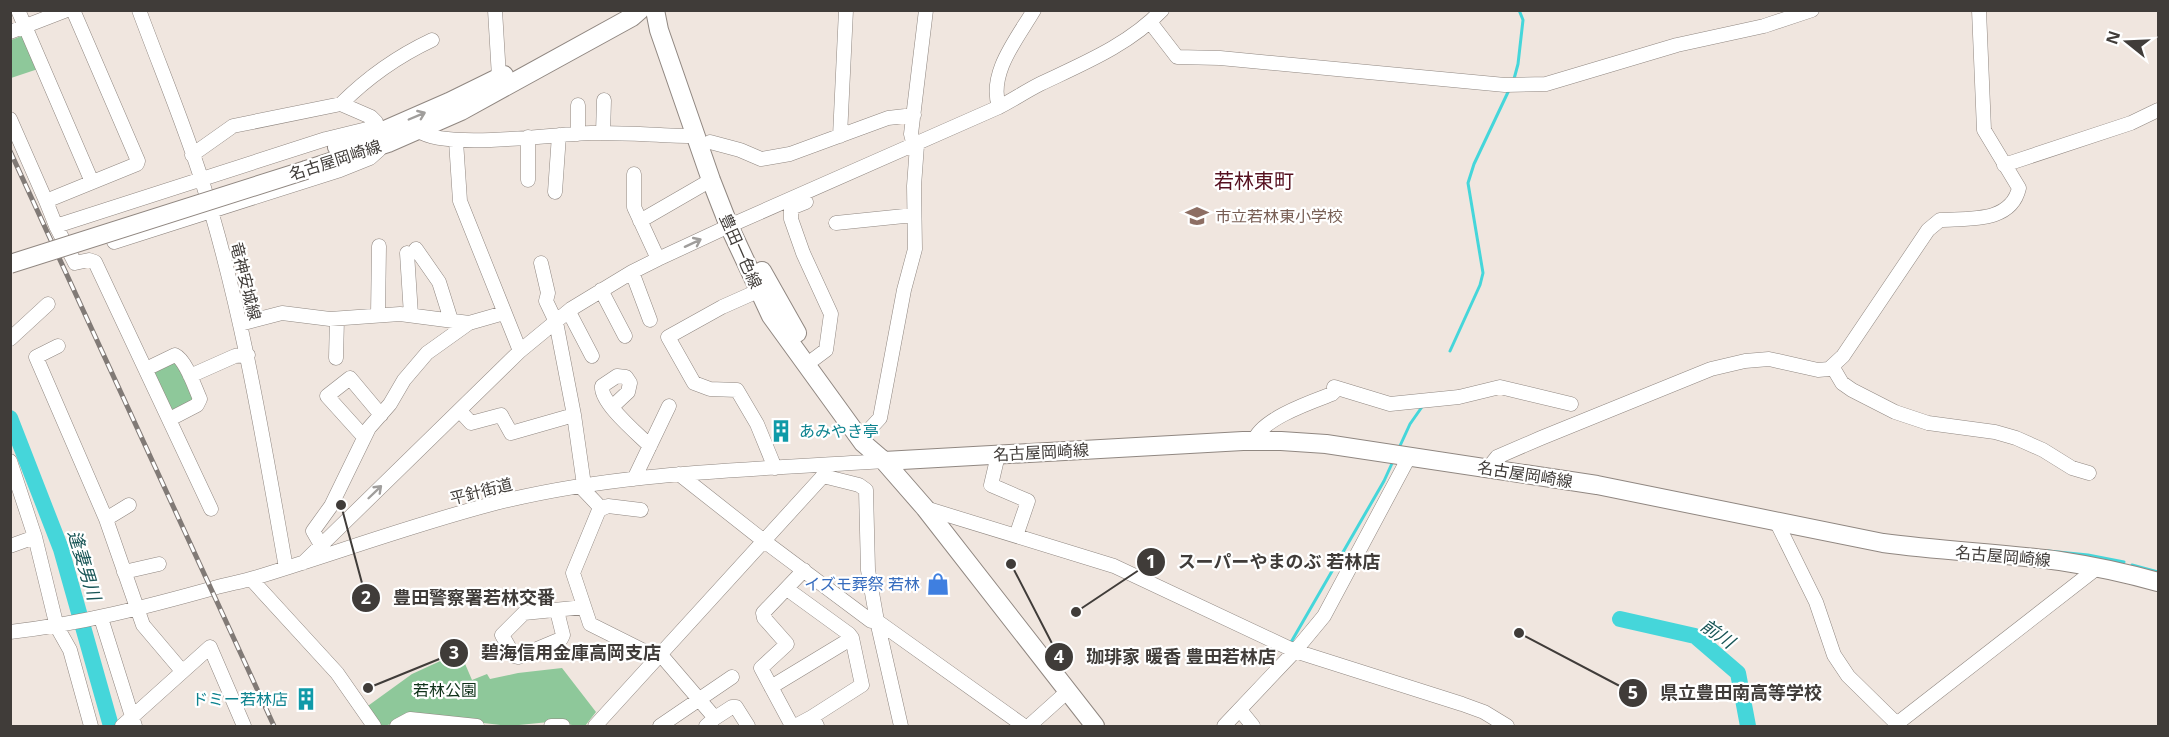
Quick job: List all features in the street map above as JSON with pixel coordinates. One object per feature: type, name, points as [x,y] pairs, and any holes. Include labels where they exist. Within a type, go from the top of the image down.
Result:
[{"type":"main road","name":"名古屋岡崎線","points":[[10,264],[305,164],[383,133],[527,64],[621,10]]},
{"type":"main road","name":"名古屋岡崎線","points":[[383,133],[419,131],[461,111],[524,78],[632,17],[640,10]]},
{"type":"main road","name":"豊田一色線","points":[[658,10],[668,25],[703,139],[758,291],[771,316],[863,443],[884,461],[925,508],[1095,726]]},
{"type":"main road","name":"豊田一色線","points":[[703,139],[711,180],[786,317],[868,431],[884,461]]},
{"type":"main road","name":"名古屋岡崎線","points":[[10,252],[305,164]]},
{"type":"main road","name":"名古屋岡崎線","points":[[884,461],[1254,441],[1326,444],[1409,458],[1489,467],[1660,496],[1883,543],[1923,549],[2039,559],[2097,568],[2158,582]]},
{"type":"street","points":[[18,10],[92,182]]},
{"type":"street","points":[[10,32],[67,10]]},
{"type":"street","points":[[46,201],[134,166],[138,161],[73,10]]},
{"type":"street","name":"竜神安城線","points":[[139,10],[202,179],[211,211],[248,355],[286,568]]},
{"type":"street","points":[[495,10],[499,77]]},
{"type":"street","points":[[840,136],[846,10]]},
{"type":"street","points":[[868,431],[880,418],[904,290],[915,249],[915,145],[911,134],[926,10]]},
{"type":"street","points":[[999,107],[996,98],[1002,66],[1034,10]]},
{"type":"street","points":[[303,563],[520,351],[601,290],[658,259],[734,224],[999,107],[1114,47],[1150,22],[1162,10]]},
{"type":"street","points":[[1150,22],[1178,57],[1220,58],[1505,85],[1532,85],[1546,84],[1677,45],[1764,27],[1812,10]]},
{"type":"street","points":[[1489,467],[1497,458],[1541,438],[1711,369],[1744,361],[1769,359],[1818,370],[1832,366],[1843,356],[1934,223],[1940,220],[1987,217],[2002,213],[2009,208],[2019,188],[1984,130],[1979,10]]},
{"type":"street","points":[[192,155],[232,126],[341,104],[357,88],[395,60],[432,40]]},
{"type":"street","points":[[603,133],[604,100]]},
{"type":"street","points":[[341,104],[371,117],[383,133]]},
{"type":"street","points":[[578,105],[578,134]]},
{"type":"street","points":[[2004,165],[2131,123],[2158,110]]},
{"type":"street","points":[[419,131],[433,138],[456,141],[603,133],[703,139],[761,159],[790,154],[888,117],[914,115]]},
{"type":"street","points":[[10,119],[75,263],[89,260],[95,262],[211,509]]},
{"type":"street","points":[[56,225],[326,139],[383,133]]},
{"type":"street","points":[[114,242],[340,170],[370,158],[383,133]]},
{"type":"street","points":[[555,192],[559,135]]},
{"type":"street","points":[[528,137],[528,180]]},
{"type":"street","points":[[456,141],[460,201],[520,351]]},
{"type":"street","points":[[814,359],[826,350],[831,314],[803,253],[791,219],[791,208],[874,170],[895,154]]},
{"type":"street","points":[[634,174],[634,207],[658,259]]},
{"type":"street","points":[[640,220],[711,180]]},
{"type":"street","points":[[836,223],[914,215]]},
{"type":"street","points":[[378,315],[379,246]]},
{"type":"street","points":[[411,315],[412,251],[439,282],[451,320]]},
{"type":"street","points":[[541,263],[548,293],[546,301],[556,322],[574,415],[582,485],[599,506],[573,573],[590,624],[659,656],[699,699],[710,722],[732,707],[736,707],[748,726]]},
{"type":"street","points":[[632,272],[651,320]]},
{"type":"street","points":[[601,290],[625,336]]},
{"type":"street","points":[[758,291],[722,306],[668,337],[694,383],[710,389],[737,390],[757,424],[775,468]]},
{"type":"street","points":[[10,339],[48,303]]},
{"type":"street","points":[[569,312],[592,356]]},
{"type":"street","points":[[240,324],[282,313],[337,319],[400,314],[469,323]]},
{"type":"street","points":[[321,545],[313,531],[331,506],[364,437],[390,404],[404,380],[427,353],[469,323],[504,313]]},
{"type":"street","points":[[336,358],[337,319]]},
{"type":"street","points":[[58,346],[36,357],[106,519],[143,625],[182,671]]},
{"type":"street","points":[[146,369],[175,355],[179,357],[190,376],[200,399],[197,405],[170,419]]},
{"type":"street","points":[[190,376],[235,356],[248,355]]},
{"type":"street","points":[[1832,366],[1842,382],[1852,390],[1894,412],[1928,423],[1995,432],[2016,438],[2043,450],[2072,468],[2089,472]]},
{"type":"street","points":[[364,437],[327,396],[350,378],[381,415]]},
{"type":"street","points":[[1254,441],[1256,434],[1291,410],[1332,394],[1335,391],[1334,387],[1390,404],[1459,397],[1500,387],[1571,404]]},
{"type":"street","points":[[634,479],[669,406]]},
{"type":"street","points":[[612,407],[650,446]]},
{"type":"street","points":[[460,411],[471,423],[501,415],[511,433],[574,415]]},
{"type":"street","points":[[998,455],[991,485],[1028,501],[1016,536]]},
{"type":"street","points":[[1224,726],[1295,651],[1331,605],[1409,458]]},
{"type":"street","points":[[10,461],[15,487],[35,537],[91,726]]},
{"type":"street","name":"平針街道","points":[[10,632],[60,626],[138,610],[251,579],[494,504],[582,485],[678,474],[775,468],[825,471],[884,461]]},
{"type":"street","points":[[595,726],[764,542],[825,471],[860,485],[866,490],[868,570],[896,725]]},
{"type":"street","points":[[678,474],[764,542],[871,621],[877,621],[1011,722],[1024,726]]},
{"type":"street","points":[[106,519],[129,505]]},
{"type":"street","points":[[599,510],[608,506],[641,510]]},
{"type":"street","points":[[925,508],[1114,566],[1295,651],[1462,704],[1484,712],[1508,726]]},
{"type":"street","points":[[1776,521],[1816,603],[1834,655],[1848,676],[1896,725],[2097,568]]},
{"type":"street","points":[[342,523],[343,535],[354,546]]},
{"type":"street","points":[[10,546],[35,537]]},
{"type":"street","points":[[124,572],[159,564]]},
{"type":"street","points":[[787,588],[852,638],[862,685],[815,722],[797,725],[791,724],[761,668],[787,644],[762,615],[787,588],[804,570]]},
{"type":"street","points":[[251,579],[337,673],[374,726]]},
{"type":"street","points":[[557,611],[584,607]]},
{"type":"street","points":[[100,618],[129,722],[210,647],[244,726]]},
{"type":"street","points":[[771,687],[852,638]]},
{"type":"street","points":[[660,726],[732,677]]},
{"type":"street","points":[[1029,726],[1068,691]]},
{"type":"street","points":[[1240,710],[1253,726]]},
{"type":"street","points":[[397,726],[410,719],[477,726]]},
{"type":"street","points":[[551,726],[563,726]]},
{"type":"green space","points":[[24,35],[38,69],[11,78],[11,40]]},
{"type":"green space","points":[[173,361],[177,363],[193,397],[191,403],[170,410],[153,372]]},
{"type":"green space","name":"若林公園","points":[[460,652],[472,680],[487,674],[490,679],[562,668],[596,712],[585,726],[575,726],[559,721],[509,726],[416,715],[381,726],[365,708],[412,674]]},
{"type":"waterway","points":[[1514,79],[1523,20],[1519,10]]},
{"type":"waterway","points":[[1450,351],[1480,285],[1483,273],[1468,183],[1474,164],[1509,90]]},
{"type":"waterway","points":[[1399,448],[1410,424],[1424,404]]},
{"type":"waterway","name":"逢妻男川","points":[[10,418],[61,549],[111,726]]},
{"type":"waterway","points":[[1290,644],[1384,481],[1394,459]]},
{"type":"waterway","points":[[2048,551],[2124,562]]},
{"type":"waterway","points":[[2132,565],[2158,572]]},
{"type":"waterway","name":"前川","points":[[1620,619],[1695,636],[1738,673],[1748,726]]},
{"type":"railway","points":[[10,151],[274,726]]},
{"type":"place","name":"市立若林東小学校","points":[[1197,216]]},
{"type":"place","name":"あみやき亭","points":[[781,431]]},
{"type":"place","name":"豊田警察署若林交番","points":[[341,505]]},
{"type":"place","name":"珈琲家 暖香 豊田若林店","points":[[1011,564]]},
{"type":"place","name":"イズモ葬祭 若林","points":[[938,584]]},
{"type":"place","name":"スーパーやまのぶ 若林店","points":[[1076,612]]},
{"type":"place","name":"県立豊田南高等学校","points":[[1519,633]]},
{"type":"place","name":"碧海信用金庫高岡支店","points":[[368,688]]},
{"type":"place","name":"ドミー若林店","points":[[306,699]]},
{"type":"district","name":"若林東町","points":[[1254,180]]}]
